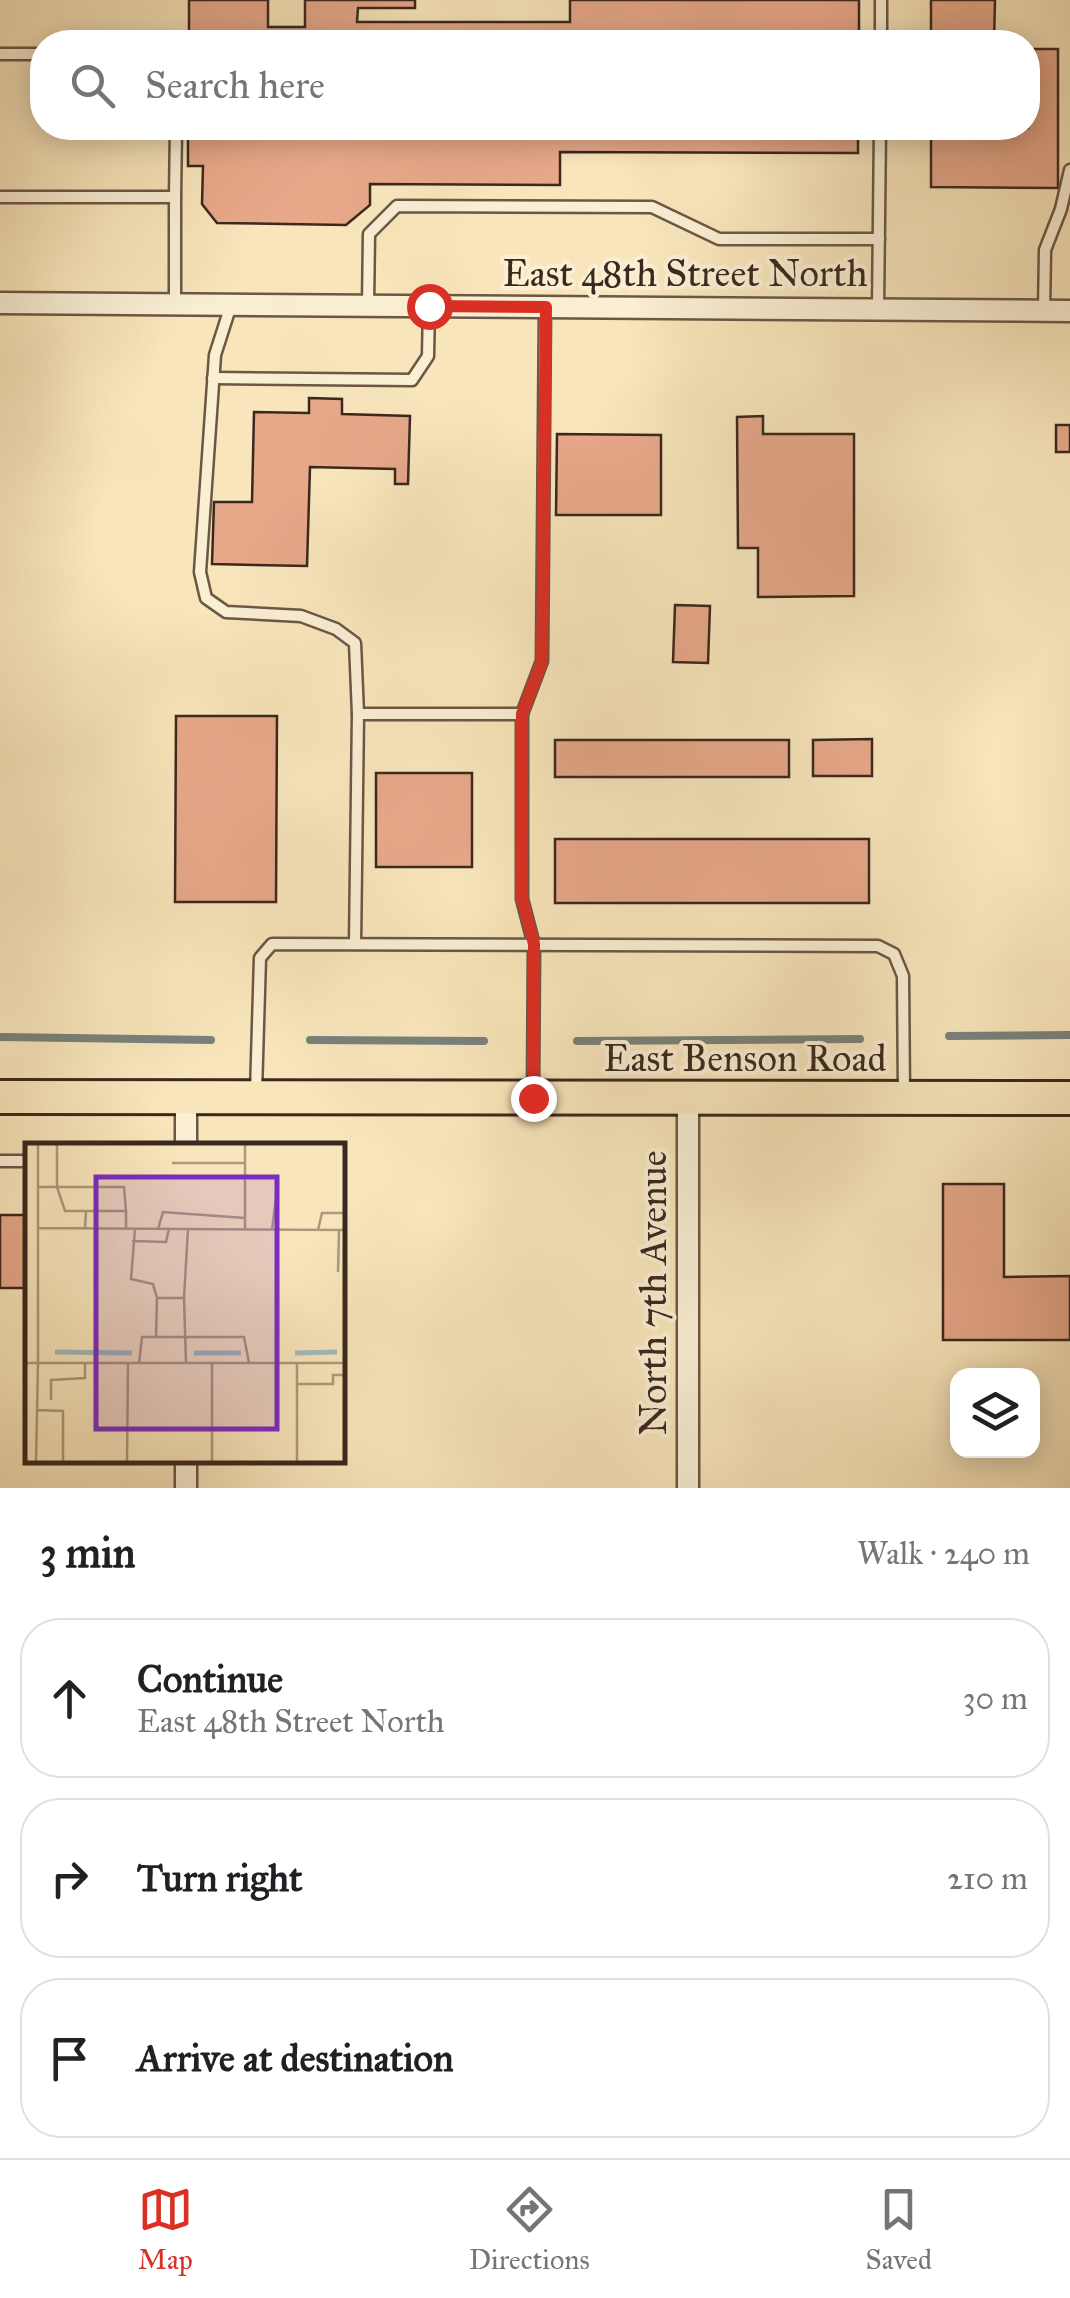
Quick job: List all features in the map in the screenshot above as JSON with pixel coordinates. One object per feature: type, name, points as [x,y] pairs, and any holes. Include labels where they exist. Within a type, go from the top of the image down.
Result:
[{"type":"main road","name":"East Benson Road","points":[[0,1098],[1070,1098]]},
{"type":"street","name":"East 48th Street North","points":[[0,303],[1070,311]]},
{"type":"street","points":[[186,1098],[186,1143]]},
{"type":"street","name":"North 7th Avenue","points":[[688,1098],[688,1488]]},
{"type":"lane","points":[[881,0],[881,30]]},
{"type":"lane","points":[[0,54],[30,54]]},
{"type":"lane","points":[[175,304],[176,140]]},
{"type":"lane","points":[[878,309],[880,140]]},
{"type":"lane","points":[[1044,310],[1045,250],[1061,209],[1070,170]]},
{"type":"lane","points":[[0,197],[175,196]]},
{"type":"lane","points":[[368,306],[369,234],[398,206],[652,207],[719,238],[879,238]]},
{"type":"lane","points":[[231,305],[214,355],[200,572],[206,598],[226,612],[301,616],[336,629],[356,643],[356,944]]},
{"type":"lane","points":[[213,378],[412,380],[428,356],[429,306]]},
{"type":"lane","points":[[533,1098],[534,944],[522,899],[522,714],[542,662],[546,307]]},
{"type":"lane","points":[[358,714],[522,714]]},
{"type":"lane","points":[[256,1098],[260,958],[272,944],[878,946],[894,954],[903,976],[904,1098]]},
{"type":"lane","points":[[0,1161],[25,1160]]},
{"type":"building","points":[[189,0],[268,0],[268,27],[305,27],[305,0],[415,0],[415,8],[358,8],[357,22],[570,22],[570,0],[859,0],[859,30],[189,30]]},
{"type":"building","points":[[931,0],[995,0],[994,30],[931,30]]},
{"type":"building","points":[[1040,49],[1058,49],[1058,188],[931,187],[931,140],[1040,140]]},
{"type":"building","points":[[188,140],[858,140],[858,153],[560,152],[560,185],[370,184],[370,205],[346,225],[217,223],[202,204],[203,166],[188,166]]},
{"type":"building","points":[[309,398],[342,399],[342,414],[410,416],[408,484],[395,484],[395,469],[310,467],[307,566],[212,564],[214,502],[252,502],[254,412],[309,413]]},
{"type":"building","points":[[763,416],[763,434],[854,434],[854,596],[758,597],[758,548],[738,548],[737,417]]},
{"type":"building","points":[[1056,425],[1070,425],[1070,452],[1056,452]]},
{"type":"building","points":[[557,434],[661,435],[661,515],[556,515]]},
{"type":"building","points":[[675,605],[710,606],[708,663],[673,662]]},
{"type":"building","points":[[176,716],[277,716],[276,902],[175,902]]},
{"type":"building","points":[[872,739],[872,776],[813,776],[813,740]]},
{"type":"building","points":[[555,740],[789,740],[789,777],[555,777]]},
{"type":"building","points":[[376,773],[472,773],[472,867],[376,867]]},
{"type":"building","points":[[555,839],[869,839],[869,903],[555,903]]},
{"type":"building","points":[[943,1184],[1004,1184],[1004,1277],[1070,1276],[1070,1340],[943,1340]]},
{"type":"building","points":[[0,1215],[25,1215],[25,1288],[0,1288]]},
{"type":"waterway","points":[[949,1036],[1070,1035]]},
{"type":"waterway","points":[[0,1037],[211,1040]]},
{"type":"waterway","points":[[577,1041],[860,1039]]},
{"type":"waterway","points":[[310,1040],[484,1041]]},
{"type":"route","points":[[429,306],[546,307],[542,662],[522,714],[522,899],[534,944],[533,1098]]}]
